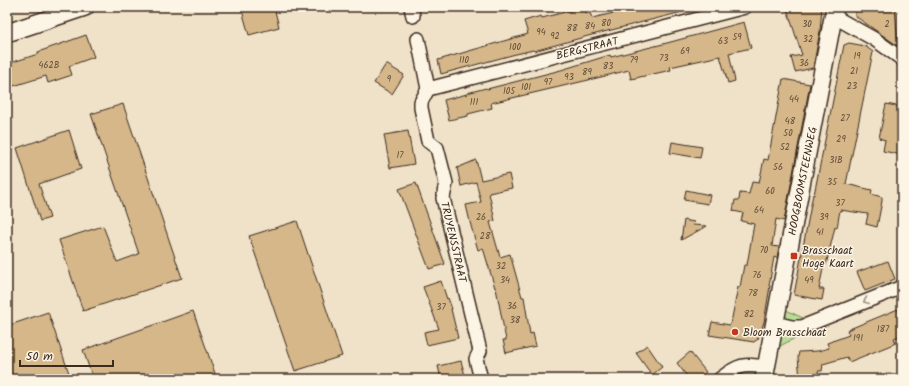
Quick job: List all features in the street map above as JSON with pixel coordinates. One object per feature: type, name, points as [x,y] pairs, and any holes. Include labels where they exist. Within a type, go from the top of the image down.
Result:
[{"type":"street","points":[[7,33],[86,7]]},
{"type":"street","name":"BERGSTRAAT","points":[[428,89],[745,7]]},
{"type":"street","points":[[834,12],[902,60]]},
{"type":"street","name":"HOOGBOOMSTEENWEG","points":[[765,373],[834,12]]},
{"type":"street","points":[[418,39],[428,89]]},
{"type":"street","name":"TRUYENSSTRAAT","points":[[428,89],[421,102],[420,108],[428,141],[436,148],[446,183],[443,198],[480,351],[476,359],[481,379]]},
{"type":"street","points":[[775,323],[792,327],[802,327],[902,287]]},
{"type":"street","points":[[720,379],[739,366],[745,365],[765,373]]},
{"type":"green space","points":[[784,309],[805,319],[803,321],[790,320],[784,314]]},
{"type":"green space","points":[[786,332],[797,333],[799,336],[780,346],[777,345],[781,335]]},
{"type":"building","points":[[241,7],[274,7],[279,27],[249,35]]},
{"type":"building","points":[[585,7],[586,14],[590,13],[592,18],[627,10],[626,7],[690,7],[690,10],[441,74],[438,60],[528,34],[524,21]]},
{"type":"building","points":[[793,7],[822,7],[820,31],[813,68],[795,72],[791,57],[802,55],[787,9]]},
{"type":"building","points":[[855,7],[895,7],[898,46],[855,16]]},
{"type":"building","points":[[744,22],[751,48],[729,53],[735,81],[728,83],[720,56],[670,67],[671,70],[631,79],[629,70],[491,103],[492,108],[468,114],[468,116],[449,120],[444,100],[561,70],[610,55],[611,57]]},
{"type":"building","points":[[86,35],[94,57],[69,66],[72,75],[48,83],[46,76],[7,88],[7,64],[38,54],[38,52]]},
{"type":"building","points":[[849,43],[865,46],[873,52],[846,184],[872,190],[871,194],[882,197],[882,201],[877,227],[866,224],[868,214],[840,210],[837,228],[835,227],[826,265],[824,264],[819,289],[824,289],[822,300],[794,295],[844,45]]},
{"type":"building","points":[[386,64],[404,75],[392,94],[374,83]]},
{"type":"building","points":[[783,79],[810,84],[784,221],[776,219],[772,246],[779,247],[777,258],[774,257],[764,322],[758,339],[754,342],[709,335],[712,322],[730,325],[731,323],[744,265],[747,265],[754,224],[741,221],[743,213],[733,211],[735,200],[739,200],[740,193],[749,194],[752,182],[759,183],[764,159],[768,160]]},
{"type":"building","points":[[123,104],[182,278],[83,311],[59,240],[103,226],[117,262],[139,254],[91,114]]},
{"type":"building","points":[[886,104],[902,107],[902,155],[883,151],[885,140],[879,138]]},
{"type":"building","points":[[69,130],[81,169],[39,184],[50,218],[40,221],[17,148]]},
{"type":"building","points":[[408,131],[414,164],[390,168],[384,135]]},
{"type":"building","points":[[672,142],[702,147],[700,158],[670,153]]},
{"type":"building","points":[[476,160],[481,180],[509,174],[512,188],[489,193],[495,221],[490,222],[500,257],[510,254],[522,297],[524,297],[530,334],[533,333],[536,346],[506,353],[503,340],[506,340],[496,288],[483,248],[478,250],[466,205],[481,202],[476,182],[461,186],[457,168]]},
{"type":"building","points":[[416,183],[445,264],[429,269],[399,189]]},
{"type":"building","points":[[686,190],[710,195],[708,204],[684,200]]},
{"type":"building","points":[[684,220],[694,222],[693,225],[707,226],[681,240]]},
{"type":"building","points":[[297,221],[342,356],[295,371],[249,236]]},
{"type":"building","points":[[888,261],[895,279],[865,291],[857,272]]},
{"type":"building","points":[[441,281],[452,309],[458,338],[427,345],[424,332],[439,329],[423,287]]},
{"type":"building","points":[[898,309],[899,313],[902,311],[902,335],[894,338],[896,343],[849,362],[847,357],[823,364],[822,371],[818,371],[818,379],[800,379],[799,352],[818,351],[829,348],[827,343],[849,335],[847,330]]},
{"type":"building","points":[[193,311],[217,379],[93,379],[83,350]]},
{"type":"building","points":[[48,312],[71,379],[12,379],[7,364],[7,326]]},
{"type":"building","points":[[647,345],[662,367],[652,375],[636,353]]},
{"type":"building","points":[[690,352],[706,372],[697,379],[689,379],[677,363]]},
{"type":"building","points":[[461,361],[466,379],[441,379],[438,366]]},
{"type":"place","name":"Brasschaat Hoge Kaart","points":[[794,256]]},
{"type":"place","name":"Bloom Brasschaat","points":[[735,332]]}]
